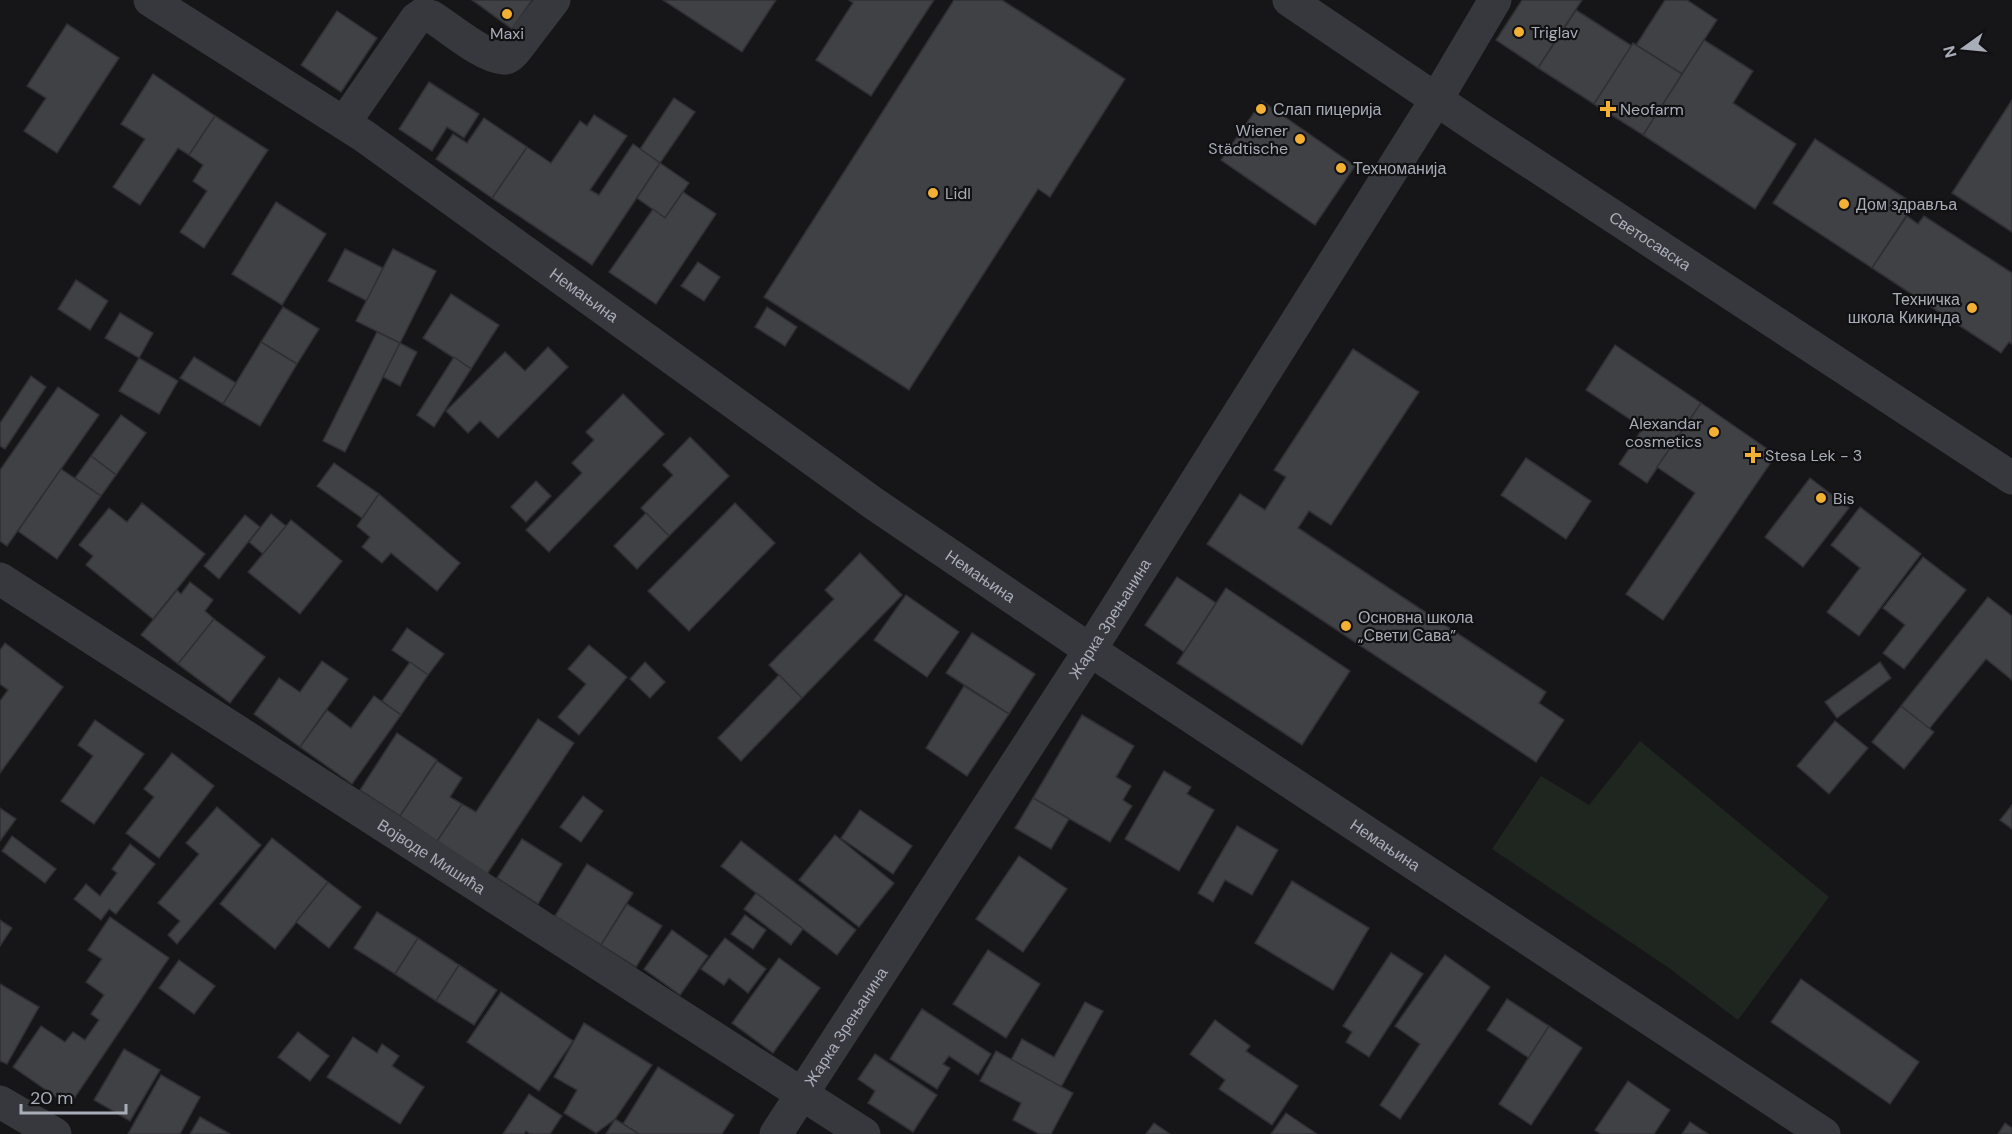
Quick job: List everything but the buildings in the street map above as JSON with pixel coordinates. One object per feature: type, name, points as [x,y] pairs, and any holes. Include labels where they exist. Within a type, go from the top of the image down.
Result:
[{"type":"street","name":"Немањина","points":[[150,0],[344,123],[873,503],[1089,650],[1824,1134]]},
{"type":"street","points":[[344,123],[416,20],[423,14],[432,17],[486,52],[508,58],[554,0]]},
{"type":"street","name":"Светосавска","points":[[1288,0],[1436,100],[2012,478]]},
{"type":"street","name":"Жарка Зрењанина","points":[[776,1134],[1089,650],[1436,100],[1495,0]]},
{"type":"street","name":"Војводе Мишића","points":[[0,579],[864,1134]]},
{"type":"street","points":[[0,1102],[55,1134]]},
{"type":"shaded area","points":[[1640,741],[1829,897],[1738,1020],[1669,968],[1492,849],[1541,776],[1589,805]]},
{"type":"place","name":"Maxi","points":[[507,14]]},
{"type":"place","name":"Triglav","points":[[1519,32]]},
{"type":"place","name":"Слап пицерија","points":[[1261,109]]},
{"type":"place","name":"Neofarm","points":[[1608,109]]},
{"type":"place","name":"Wiener Städtische","points":[[1300,139]]},
{"type":"place","name":"Техноманија","points":[[1341,168]]},
{"type":"place","name":"Lidl","points":[[933,193]]},
{"type":"place","name":"Дом здравља","points":[[1844,204]]},
{"type":"place","name":"Техничка школа Кикинда","points":[[1972,308]]},
{"type":"place","name":"Alexandar cosmetics","points":[[1714,432]]},
{"type":"place","name":"Stesa Lek - 3","points":[[1753,455]]},
{"type":"place","name":"Bis","points":[[1821,498]]},
{"type":"place","name":"Основна школа „Свети Сава”","points":[[1346,626]]}]
